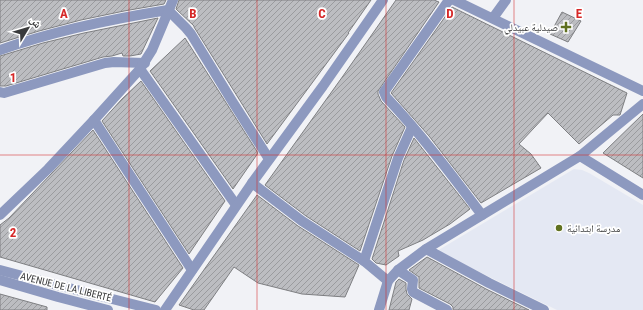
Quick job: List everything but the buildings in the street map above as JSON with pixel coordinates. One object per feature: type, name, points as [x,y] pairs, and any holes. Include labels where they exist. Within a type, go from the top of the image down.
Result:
[{"type":"street","points":[[0,215],[48,169],[143,66],[152,50],[173,0]]},
{"type":"street","points":[[165,310],[236,205],[323,86],[383,0]]},
{"type":"street","points":[[449,0],[384,92],[386,97],[459,184],[482,215]]},
{"type":"street","points":[[454,0],[643,91]]},
{"type":"street","points":[[493,18],[506,0]]},
{"type":"street","points":[[0,50],[59,32],[168,10]]},
{"type":"street","points":[[168,10],[191,34],[269,159]]},
{"type":"street","points":[[0,92],[105,63],[114,62],[143,66],[236,205]]},
{"type":"street","points":[[379,310],[388,281],[398,270],[426,249],[580,156],[643,104]]},
{"type":"street","points":[[94,120],[192,270]]},
{"type":"street","points":[[364,261],[398,158],[412,127]]},
{"type":"street","points":[[580,156],[643,194]]},
{"type":"street","points":[[252,183],[302,221],[364,261],[388,281]]},
{"type":"street","points":[[426,249],[489,283],[544,310]]},
{"type":"street","name":"AVENUE DE LA LIBERTÉ","points":[[0,270],[156,310]]},
{"type":"street","points":[[398,270],[413,280],[412,289],[414,292],[447,310]]},
{"type":"street","name":"AVENUE DE LA LIBERTÉ","points":[[0,280],[108,310]]},
{"type":"shaded area","name":"مدرسة ابتدائية","points":[[574,169],[589,173],[643,205],[643,310],[557,310],[437,251]]},
{"type":"place","name":"صيدلية عبيدلي","points":[[566,27]]},
{"type":"place","name":"مدرسة ابتدائية","points":[[559,228]]}]
